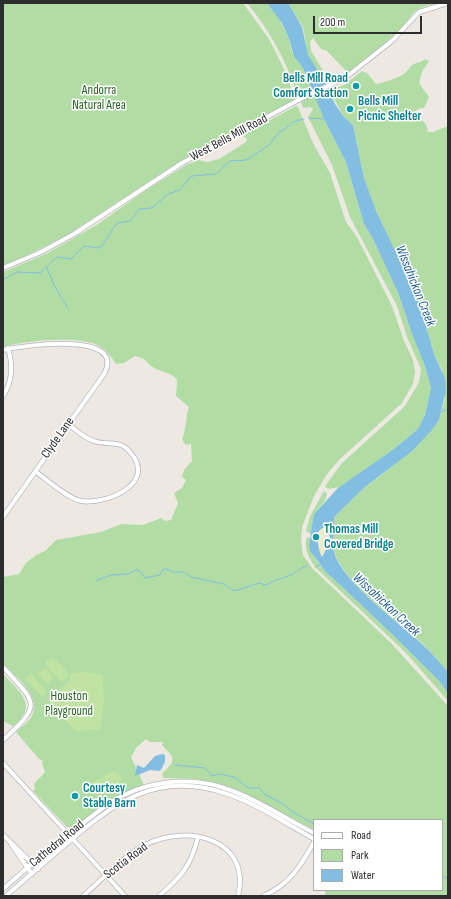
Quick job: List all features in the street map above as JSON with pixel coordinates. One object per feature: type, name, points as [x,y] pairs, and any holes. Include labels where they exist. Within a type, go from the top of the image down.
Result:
[{"type":"street","name":"West Bells Mill Road","points":[[3,268],[66,239],[176,167],[309,94],[334,84],[350,75],[390,43],[419,12],[448,4]]},
{"type":"street","name":"Clyde Lane","points":[[3,517],[106,371],[106,357],[97,349],[74,344],[39,344],[8,348]]},
{"type":"street","points":[[3,350],[8,348],[12,363],[11,375],[3,396]]},
{"type":"street","points":[[35,471],[74,498],[87,501],[116,496],[125,492],[134,481],[137,468],[132,454],[123,446],[113,442],[92,440],[68,424]]},
{"type":"street","points":[[3,667],[28,695],[31,708],[27,718],[3,740]]},
{"type":"street","points":[[3,763],[125,896]]},
{"type":"street","name":"Cathedral Road","points":[[3,889],[68,834],[103,808],[125,795],[148,786],[181,782],[212,785],[234,792],[313,832]]},
{"type":"street","name":"Cathedral Road","points":[[6,896],[72,838],[107,810],[122,801],[150,790],[183,786],[209,789],[229,795],[313,837]]},
{"type":"street","points":[[3,835],[38,869]]},
{"type":"street","name":"Scotia Road","points":[[83,896],[137,849],[154,841],[173,836],[198,837],[223,846],[234,857],[241,874],[238,896]]},
{"type":"street","points":[[159,896],[186,870],[194,854],[198,837]]},
{"type":"street","points":[[11,844],[32,874]]},
{"type":"street","points":[[263,896],[281,887],[291,878],[300,868],[313,844]]},
{"type":"green space","name":"Andorra Natural Area","points":[[3,3],[243,3],[269,39],[285,71],[295,99],[170,168],[66,236],[3,267]]},
{"type":"green space","points":[[247,3],[267,3],[278,16],[289,39],[292,52],[303,68],[308,82],[313,89],[304,93],[296,91],[287,67],[276,45]]},
{"type":"green space","points":[[288,3],[437,3],[415,11],[398,32],[348,73],[327,51],[321,49],[313,38],[310,42],[311,51],[324,72],[313,66],[308,54],[303,28]]},
{"type":"green space","points":[[425,59],[429,61],[422,72],[419,83],[429,97],[424,108],[418,109],[413,113],[426,124],[428,132],[433,132],[448,126],[448,672],[422,643],[383,611],[357,587],[346,574],[332,545],[333,543],[344,547],[358,548],[359,545],[356,543],[333,539],[335,532],[334,517],[365,487],[420,442],[439,420],[445,399],[442,370],[435,357],[420,306],[377,213],[364,178],[353,125],[344,117],[329,90],[344,85],[362,71],[367,73],[376,84],[391,80],[402,75],[411,66]]},
{"type":"green space","points":[[315,96],[324,119],[346,162],[364,224],[372,237],[399,295],[412,334],[425,366],[431,388],[425,415],[418,429],[394,449],[340,487],[328,489],[325,486],[342,463],[405,406],[419,382],[421,369],[407,337],[397,306],[350,217],[332,165],[308,117],[313,109],[310,107],[303,108],[301,102]]},
{"type":"green space","name":"Houston Playground","points":[[296,106],[298,107],[313,143],[330,173],[346,222],[357,237],[392,306],[404,341],[413,360],[415,372],[413,384],[402,403],[340,459],[327,474],[314,496],[302,527],[301,539],[303,555],[313,569],[391,643],[448,706],[448,896],[325,896],[325,891],[443,891],[443,819],[313,819],[313,829],[248,795],[218,784],[196,779],[164,778],[162,774],[172,763],[172,756],[162,745],[163,742],[150,742],[146,739],[137,747],[131,757],[144,785],[115,798],[74,828],[67,827],[33,791],[35,789],[34,784],[45,772],[42,764],[43,761],[39,759],[16,732],[30,719],[34,711],[34,703],[27,688],[3,663],[3,577],[19,574],[26,563],[36,555],[45,551],[56,540],[101,532],[121,524],[143,525],[161,518],[165,521],[171,520],[178,503],[174,493],[182,488],[186,480],[182,477],[184,470],[192,461],[191,443],[189,445],[185,444],[182,439],[185,431],[189,407],[176,396],[177,380],[172,375],[156,369],[144,359],[135,356],[124,363],[116,364],[102,347],[78,341],[38,341],[3,347],[3,272],[46,254],[98,224],[146,190],[186,165],[199,160],[207,162],[219,159],[246,142],[247,139],[243,136]]},
{"type":"green space","points":[[324,491],[327,494],[324,502],[314,514],[311,534],[306,531],[310,516]]},
{"type":"green space","points":[[307,537],[310,538],[310,547],[312,552],[322,568],[440,682],[448,694],[448,701],[406,653],[315,567],[306,549]]},
{"type":"green space","points":[[53,657],[69,674],[63,681],[60,681],[46,665],[46,661]]},
{"type":"green space","points":[[45,668],[54,678],[48,684],[38,674]]},
{"type":"green space","name":"Houston Playground","points":[[86,672],[103,675],[104,701],[100,729],[77,731],[49,702],[49,699],[69,681],[71,673]]},
{"type":"green space","points":[[31,673],[47,692],[42,697],[25,679]]},
{"type":"green space","points":[[3,674],[20,693],[26,705],[25,712],[13,726],[3,721]]},
{"type":"green space","points":[[113,771],[121,776],[118,786],[102,795],[94,794],[91,789],[92,783]]},
{"type":"sand","points":[[327,525],[330,533],[326,535],[324,541],[330,542],[322,557],[318,550],[317,533]]},
{"type":"water","points":[[267,3],[288,3],[302,27],[308,55],[324,80],[335,104],[344,117],[353,125],[364,178],[377,213],[417,296],[435,357],[445,378],[446,391],[439,420],[431,431],[412,451],[365,487],[334,517],[335,532],[333,539],[330,538],[327,525],[320,530],[317,536],[319,547],[322,557],[330,542],[333,543],[335,556],[343,570],[355,584],[436,658],[448,672],[448,694],[440,682],[393,635],[325,571],[310,551],[309,545],[314,514],[338,488],[394,449],[418,429],[425,415],[431,388],[425,366],[412,334],[399,295],[372,237],[364,224],[346,162],[324,119],[303,68],[294,56],[282,23]]},
{"type":"water","points":[[162,754],[165,755],[165,762],[160,771],[150,770],[135,776],[137,765],[144,768],[155,756]]},
{"type":"waterway","points":[[309,118],[324,119]]},
{"type":"waterway","points":[[3,280],[17,272],[40,273],[57,257],[71,259],[84,246],[98,248],[102,246],[117,223],[130,221],[139,209],[152,208],[168,194],[180,190],[191,176],[216,174],[230,161],[246,160],[250,158],[269,145],[279,132],[287,128],[293,122],[304,119]]},
{"type":"waterway","points":[[47,268],[53,283],[68,309]]},
{"type":"waterway","points":[[441,412],[448,409]]},
{"type":"waterway","points":[[316,567],[321,564]]},
{"type":"waterway","points":[[96,581],[111,575],[128,574],[136,570],[140,571],[145,578],[160,575],[163,569],[167,569],[173,572],[184,572],[191,577],[224,584],[234,591],[259,583],[266,585],[293,574],[301,568],[307,566]]},
{"type":"waterway","points":[[175,765],[205,768],[212,776],[219,774],[234,777],[248,788],[259,788],[266,795],[285,805],[291,811],[313,823]]},
{"type":"waterway","points":[[443,876],[448,879]]},
{"type":"place","name":"Bells Mill Road Comfort Station","points":[[356,86]]},
{"type":"place","name":"Bells Mill Picnic Shelter","points":[[350,109]]},
{"type":"place","name":"Thomas Mill Covered Bridge","points":[[316,537]]},
{"type":"place","name":"Courtesy Stable Barn","points":[[75,796]]},
{"type":"water label","name":"Wissahickon Creek","points":[[415,286]]},
{"type":"water label","name":"Wissahickon Creek","points":[[386,605]]}]
